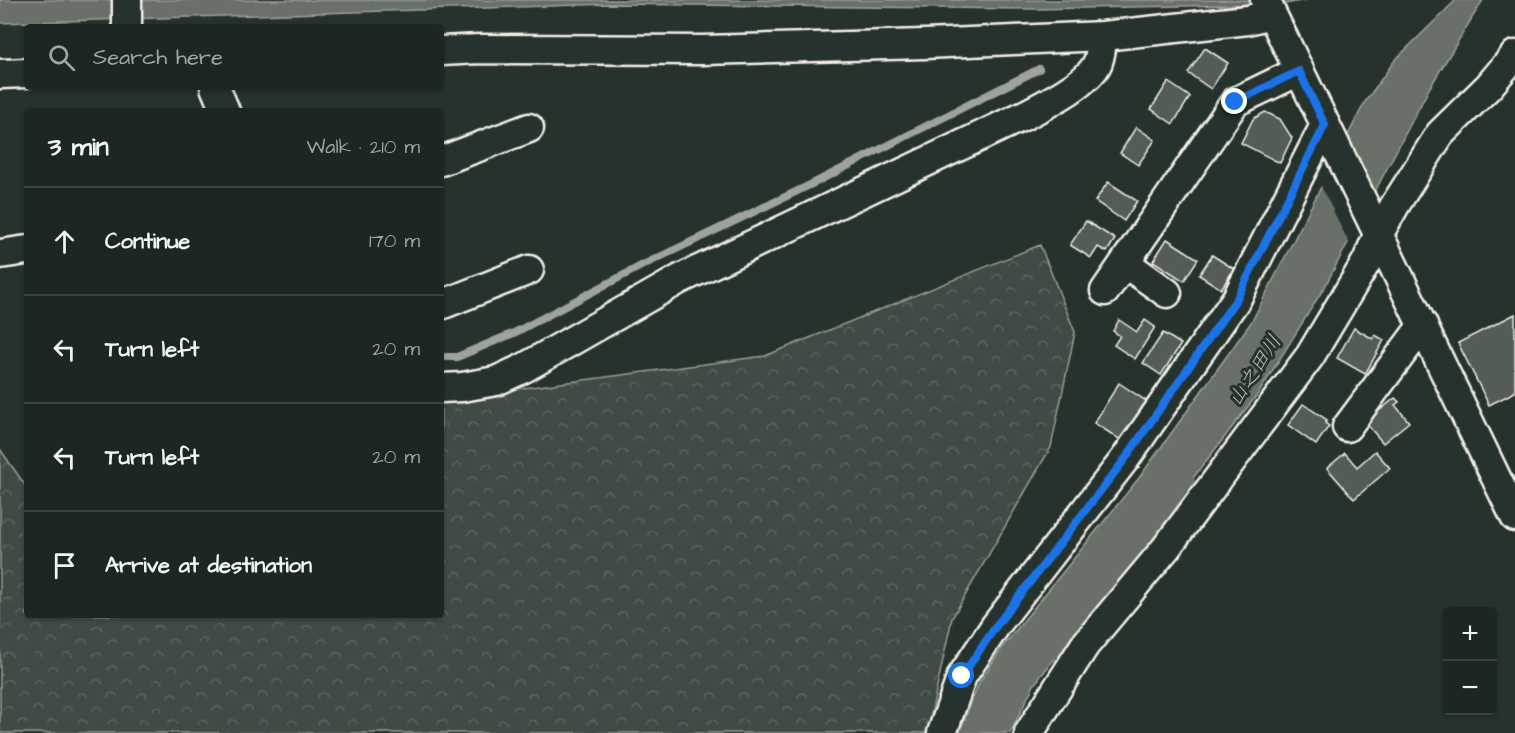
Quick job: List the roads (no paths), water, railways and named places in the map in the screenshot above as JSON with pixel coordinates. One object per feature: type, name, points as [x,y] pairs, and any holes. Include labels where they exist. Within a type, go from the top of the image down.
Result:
[{"type":"street","points":[[127,0],[127,24]]},
{"type":"street","points":[[444,51],[702,50],[1103,36],[1248,20],[1268,7],[1515,517]]},
{"type":"street","points":[[444,388],[496,381],[524,368],[680,279],[1028,114],[1063,94],[1097,65],[1103,36]]},
{"type":"street","points":[[1029,733],[1085,645],[1166,548],[1310,356],[1367,261],[1395,205],[1440,134],[1515,55]]},
{"type":"street","points":[[1106,291],[1235,102],[1299,71]]},
{"type":"street","points":[[0,74],[24,73]]},
{"type":"street","points":[[216,90],[224,108]]},
{"type":"street","points":[[942,733],[962,676],[968,667],[996,626],[1125,459],[1237,298],[1325,125]]},
{"type":"street","points":[[444,160],[529,128]]},
{"type":"street","points":[[0,254],[24,250]]},
{"type":"street","points":[[1125,263],[1167,293]]},
{"type":"street","points":[[444,304],[529,270]]},
{"type":"street","points":[[1347,427],[1423,325]]},
{"type":"water","points":[[0,0],[1306,0],[1285,4],[1035,9],[611,4],[0,23]]},
{"type":"water","points":[[1456,0],[1483,0],[1430,87],[1324,288],[1260,391],[1034,685],[1010,733],[959,733],[979,683],[1004,645],[1139,478],[1252,321],[1365,102],[1395,60]]},
{"type":"waterway","points":[[444,357],[457,357],[514,333],[643,265],[812,184],[1039,69]]},
{"type":"waterway","name":"山之田川","points":[[1075,646],[1175,493]]}]
